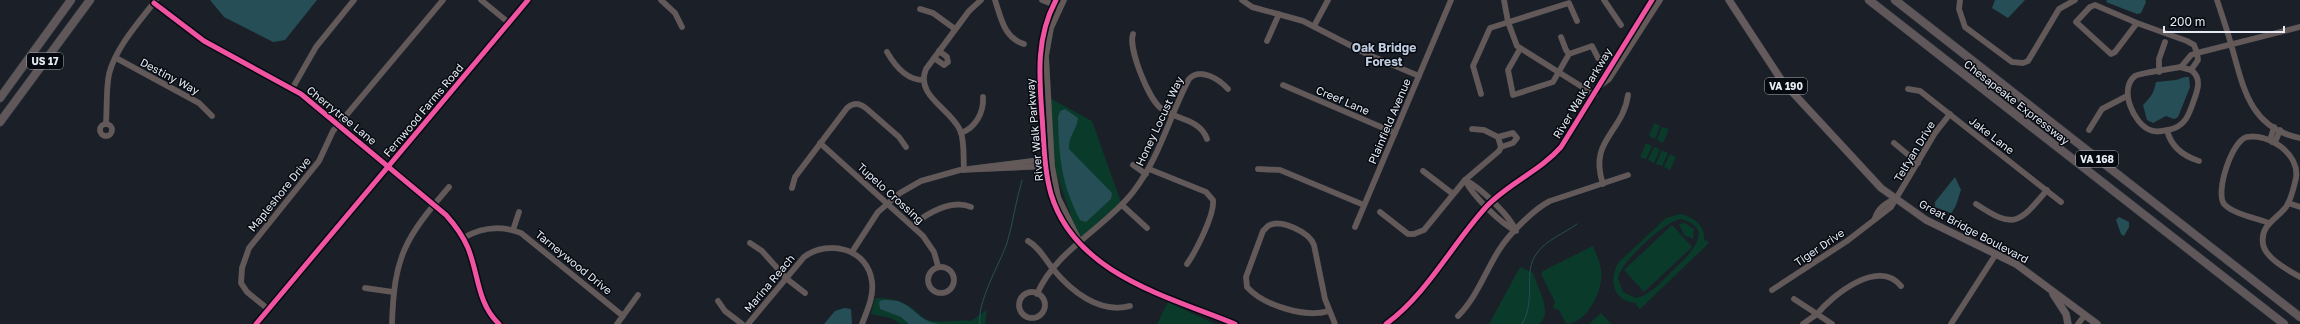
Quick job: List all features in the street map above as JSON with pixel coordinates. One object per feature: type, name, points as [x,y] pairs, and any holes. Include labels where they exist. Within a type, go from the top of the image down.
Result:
[{"type":"highway","name":"US 17","points":[[0,98],[71,0]]},
{"type":"highway","name":"US 17","points":[[0,122],[90,0]]},
{"type":"highway","name":"Chesapeake Expressway","points":[[1869,0],[2284,324]]},
{"type":"highway","name":"Chesapeake Expressway","points":[[1895,0],[2300,317]]},
{"type":"main road","name":"Great Bridge Boulevard","points":[[1729,0],[1782,81],[1871,178],[1895,199],[1941,228],[1996,254],[2045,285],[2090,321]]},
{"type":"main road","points":[[2045,285],[2062,307],[2068,324]]},
{"type":"street","points":[[292,89],[316,47],[354,0]]},
{"type":"street","name":"Mapleshore Drive","points":[[268,309],[242,287],[241,281],[246,254],[266,226],[316,165],[330,136],[339,124],[443,0]]},
{"type":"street","points":[[481,0],[509,23]]},
{"type":"street","name":"Fernwood Farms Road","points":[[256,324],[528,0]]},
{"type":"street","points":[[661,0],[675,13],[682,27]]},
{"type":"street","points":[[964,170],[961,133],[948,112],[927,92],[923,80],[926,69],[939,51],[969,11],[981,0]]},
{"type":"street","points":[[995,0],[1007,34],[1014,40],[1024,44]]},
{"type":"street","points":[[1042,0],[1055,2],[1060,8]]},
{"type":"street","name":"River Walk Parkway","points":[[1048,159],[1046,56],[1051,28],[1064,0]]},
{"type":"street","points":[[1242,0],[1252,7],[1279,14],[1314,26],[1369,55],[1419,76]]},
{"type":"street","points":[[1314,26],[1328,0]]},
{"type":"street","name":"Plainfield Avenue","points":[[1355,227],[1451,0]]},
{"type":"street","points":[[1504,0],[1513,39],[1520,49],[1560,72],[1595,95]]},
{"type":"street","points":[[1604,0],[1622,25]]},
{"type":"street","name":"River Walk Parkway","points":[[1601,86],[1604,75],[1652,0]]},
{"type":"street","name":"River Walk Parkway","points":[[1386,324],[1416,296],[1487,207],[1554,154],[1567,140],[1595,95],[1601,86],[1609,79],[1660,0]]},
{"type":"street","points":[[1960,0],[1959,9],[1965,27],[2012,62],[2017,63],[2028,61],[2059,10],[2075,0]]},
{"type":"street","points":[[2218,0],[2245,95],[2258,114],[2274,127],[2300,138]]},
{"type":"street","points":[[106,124],[109,75],[116,58],[155,1]]},
{"type":"street","name":"Cherrytree Lane","points":[[155,1],[204,41],[292,89],[339,124],[434,204],[453,223],[463,238],[472,260],[482,298],[488,310],[499,324]]},
{"type":"street","name":"River Walk Parkway","points":[[1055,2],[1044,28],[1039,61],[1048,159],[1058,197],[1080,242],[1100,262],[1119,275],[1235,324]]},
{"type":"street","points":[[1480,94],[1473,70],[1474,61],[1490,28],[1569,3],[1577,21]]},
{"type":"street","points":[[2137,23],[2115,52],[2111,54],[2076,22],[2095,5],[2137,23],[2187,41],[2194,45],[2198,60],[2191,70]]},
{"type":"street","points":[[920,8],[933,13],[955,29]]},
{"type":"street","points":[[1267,41],[1279,14]]},
{"type":"street","points":[[2181,67],[2191,55],[2300,27]]},
{"type":"street","points":[[1133,34],[1132,49],[1152,99],[1161,109],[1200,127],[1207,139]]},
{"type":"street","points":[[1561,37],[1566,50],[1570,54]]},
{"type":"street","points":[[2159,72],[2159,59],[2165,42]]},
{"type":"street","points":[[1520,49],[1508,70],[1513,95],[1553,82],[1570,54],[1592,46],[1598,58]]},
{"type":"street","points":[[934,58],[942,64],[947,63],[947,57],[939,51]]},
{"type":"street","points":[[887,52],[895,65],[907,76],[916,80],[923,80]]},
{"type":"street","name":"Destiny Way","points":[[116,58],[199,103],[212,116]]},
{"type":"street","points":[[2181,67],[2191,70],[2198,78],[2198,86],[2189,115],[2182,124],[2167,130],[2155,132],[2145,128],[2136,117],[2127,96],[2128,84],[2136,75],[2159,72],[2181,67]]},
{"type":"street","name":"Honey Locust Way","points":[[1037,294],[1043,282],[1053,269],[1080,242],[1122,205],[1147,171],[1174,115],[1188,81],[1194,75],[1203,74],[1213,78],[1228,89]]},
{"type":"street","name":"Creef Lane","points":[[1283,85],[1395,133]]},
{"type":"street","name":"Jake Lane","points":[[1908,89],[1920,91],[2061,202]]},
{"type":"street","points":[[1603,184],[1598,167],[1599,153],[1624,112],[1628,95]]},
{"type":"street","points":[[2089,130],[2102,109],[2127,96]]},
{"type":"street","points":[[961,133],[974,125],[982,108],[983,98]]},
{"type":"street","points":[[792,188],[795,177],[846,108],[857,104],[867,108],[899,137],[906,147]]},
{"type":"street","name":"Telfyan Drive","points":[[1895,199],[1935,133],[1950,114]]},
{"type":"street","points":[[2272,142],[2270,137],[2274,127]]},
{"type":"street","points":[[1380,212],[1408,234],[1420,233],[1465,180],[1496,155],[1501,147],[1513,143],[1517,138],[1513,133],[1498,137],[1484,130],[1472,129]]},
{"type":"street","points":[[2167,130],[2171,142],[2178,151],[2199,161]]},
{"type":"street","points":[[2272,142],[2276,140],[2280,130]]},
{"type":"street","points":[[1498,137],[1501,147]]},
{"type":"street","points":[[2269,223],[2226,206],[2222,198],[2221,191],[2234,149],[2238,142],[2252,137],[2272,142],[2288,152],[2296,169],[2295,180],[2287,205],[2269,223],[2262,237],[2264,250],[2270,256],[2300,277]]},
{"type":"street","name":"Tupelo Crossing","points":[[820,143],[913,226],[930,245],[938,266]]},
{"type":"street","points":[[1894,143],[1918,162]]},
{"type":"street","points":[[862,324],[872,292],[872,280],[865,263],[852,252],[868,225],[900,193],[921,181],[942,174],[974,167],[1048,159]]},
{"type":"street","points":[[964,170],[1049,166]]},
{"type":"street","points":[[1133,166],[1206,192],[1212,200],[1212,209],[1193,256],[1187,264]]},
{"type":"street","points":[[1258,169],[1280,170],[1364,205]]},
{"type":"street","points":[[1423,171],[1453,194]]},
{"type":"street","points":[[1458,316],[1469,305],[1499,250],[1543,205],[1628,175]]},
{"type":"street","points":[[1465,180],[1492,202],[1513,223],[1516,231]]},
{"type":"street","points":[[1465,180],[1487,207],[1508,227],[1516,231]]},
{"type":"street","points":[[392,324],[393,292],[402,253],[416,228],[449,187]]},
{"type":"street","points":[[1976,204],[2005,220],[2017,219],[2025,216],[2047,190]]},
{"type":"street","name":"Tiger Drive","points":[[1772,290],[1848,241],[1875,218],[1881,216],[1891,207],[1895,199]]},
{"type":"street","points":[[913,226],[926,216],[942,208],[956,204],[971,207]]},
{"type":"street","points":[[1122,205],[1146,228]]},
{"type":"street","points":[[2287,205],[2300,207]]},
{"type":"street","points":[[514,230],[519,212]]},
{"type":"street","points":[[1329,311],[1306,313],[1286,309],[1272,304],[1247,287],[1246,277],[1263,232],[1268,226],[1280,223],[1311,238],[1314,245],[1329,311],[1335,324]]},
{"type":"street","name":"Tarneywood Drive","points":[[463,238],[490,228],[514,230],[532,240],[623,316]]},
{"type":"street","points":[[1028,241],[1038,249],[1053,269],[1076,291],[1093,302],[1116,308],[1130,306]]},
{"type":"street","points":[[750,243],[762,251],[787,279],[805,293]]},
{"type":"street","name":"Marina Reach","points":[[748,324],[787,279],[800,261],[814,251],[831,247],[852,252]]},
{"type":"street","points":[[1951,324],[1996,254]]},
{"type":"street","points":[[938,266],[950,269],[954,275],[952,288],[947,292],[934,292],[927,281],[932,269],[938,266]]},
{"type":"street","points":[[1803,324],[1817,314],[1842,290],[1864,279],[1884,276],[1893,278],[1901,286]]},
{"type":"street","points":[[365,288],[393,292]]},
{"type":"street","points":[[1032,292],[1037,294],[1044,302],[1042,312],[1034,318],[1023,315],[1019,306],[1022,296],[1032,292]]},
{"type":"street","points":[[617,324],[638,295]]},
{"type":"street","points":[[1794,300],[1832,324]]},
{"type":"street","points":[[718,301],[726,311],[742,324]]},
{"type":"street","points":[[2078,324],[2090,321]]},
{"type":"green space","points":[[1048,97],[1092,121],[1122,205],[1080,242],[1054,166]]},
{"type":"green space","points":[[1654,123],[1660,126],[1655,139],[1649,136]]},
{"type":"green space","points":[[1662,127],[1669,129],[1663,143],[1657,140]]},
{"type":"green space","points":[[1646,143],[1652,146],[1646,159],[1640,157]]},
{"type":"green space","points":[[1654,147],[1660,149],[1654,163],[1648,160]]},
{"type":"green space","points":[[1662,150],[1668,153],[1662,166],[1656,164]]},
{"type":"green space","points":[[1670,154],[1676,157],[1670,170],[1664,167]]},
{"type":"green space","points":[[1680,214],[1690,217],[1701,227],[1704,241],[1706,240],[1709,243],[1640,309],[1636,305],[1637,303],[1629,302],[1618,294],[1613,283],[1615,269],[1619,262],[1666,218]],"holes":[[[1680,219],[1691,223],[1697,229],[1699,236],[1691,251],[1685,258],[1647,294],[1636,298],[1623,292],[1618,278],[1627,262],[1635,253],[1654,235],[1673,222]]]},
{"type":"green space","points":[[1685,223],[1694,229],[1693,239],[1684,235],[1679,224]]},
{"type":"green space","points":[[1672,225],[1692,247],[1644,292],[1624,270]]},
{"type":"green space","points":[[1593,246],[1601,270],[1600,286],[1597,295],[1593,304],[1581,318],[1566,324],[1559,310],[1553,308],[1555,302],[1541,274],[1543,271]]},
{"type":"green space","points":[[1520,267],[1533,273],[1541,292],[1545,307],[1543,319],[1539,324],[1489,324]]},
{"type":"green space","points":[[875,298],[887,298],[901,302],[911,307],[925,319],[933,321],[971,321],[987,310],[985,324],[901,324],[891,318],[871,314]]},
{"type":"green space","points":[[1168,302],[1215,324],[1157,324]]},
{"type":"green space","points":[[1601,313],[1611,324],[1589,324]]},
{"type":"water","points":[[210,0],[317,0],[285,40],[273,42],[224,17]]},
{"type":"water","points":[[1995,0],[2025,0],[2008,18],[1992,8]]},
{"type":"water","points":[[2107,0],[2145,0],[2146,2],[2141,13],[2137,14],[2106,2]]},
{"type":"water","points":[[2189,77],[2190,87],[2178,117],[2174,119],[2166,116],[2153,123],[2147,120],[2143,105],[2152,95],[2156,82],[2176,80]]},
{"type":"water","points":[[1065,109],[1078,118],[1070,140],[1069,149],[1112,193],[1111,199],[1086,222],[1080,220],[1074,207],[1062,170],[1058,117],[1060,111]]},
{"type":"water","points":[[1955,177],[1961,190],[1956,205],[1951,213],[1935,207],[1935,202]]},
{"type":"water","points":[[2119,217],[2129,222],[2129,227],[2124,236],[2121,234],[2116,220]]},
{"type":"water","points":[[882,300],[898,301],[909,307],[927,321],[940,324],[909,324],[901,317],[880,309],[879,302]]},
{"type":"water","points":[[844,308],[851,309],[852,324],[824,324],[835,311]]},
{"type":"waterway","points":[[980,324],[980,316],[985,295],[1007,243],[1022,180]]},
{"type":"waterway","points":[[1522,324],[1529,305],[1530,269],[1533,260],[1545,244],[1577,224]]},
{"type":"cycle path","points":[[256,324],[528,0]]},
{"type":"cycle path","points":[[1056,0],[1045,28],[1042,42],[1040,56],[1040,86],[1047,175],[1051,194],[1063,221],[1080,244],[1102,263],[1126,278],[1153,292],[1235,324]]},
{"type":"cycle path","points":[[1386,324],[1415,298],[1487,206],[1505,190],[1544,163],[1561,147],[1652,0]]},
{"type":"cycle path","points":[[154,3],[204,41],[301,94],[446,215],[453,223],[466,244],[472,258],[482,298],[486,307],[499,324]]},
{"type":"district","name":"Oak Bridge Forest","points":[[1384,54]]}]
